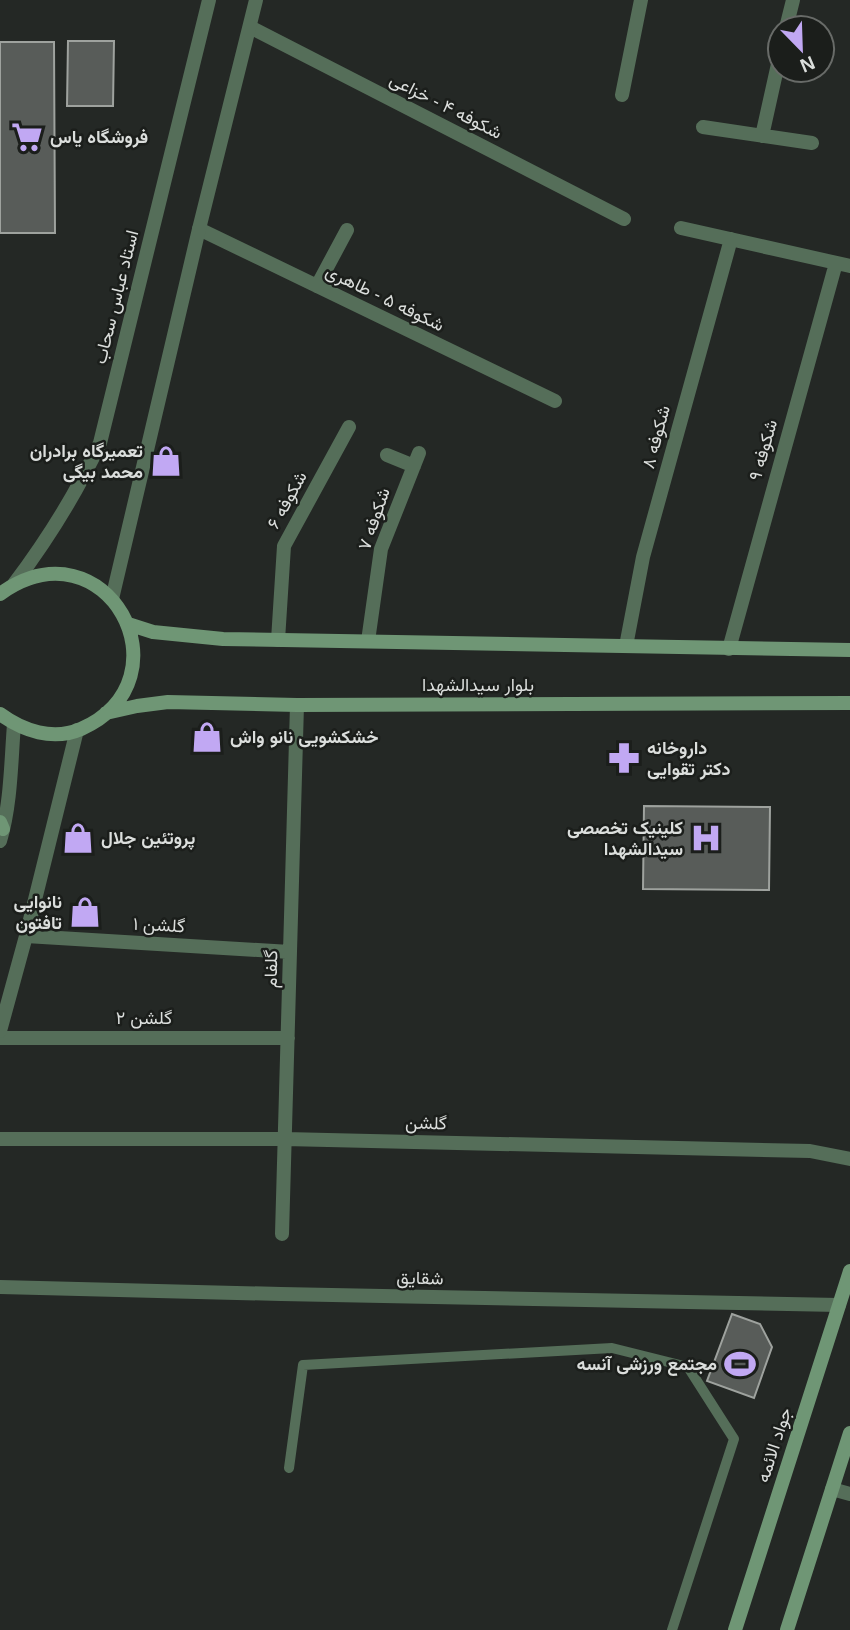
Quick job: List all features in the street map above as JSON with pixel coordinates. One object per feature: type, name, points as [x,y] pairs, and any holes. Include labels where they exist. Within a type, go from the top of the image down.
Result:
[{"type":"main road","points":[[0,594],[32,576],[50,573],[85,580],[112,599],[128,624],[133,646],[132,671],[126,687],[118,701],[92,723],[65,733],[40,733],[14,724],[0,715]]},
{"type":"main road","points":[[128,624],[153,632],[223,639],[850,650]]},
{"type":"main road","name":"بلوار سیدالشهدا","points":[[106,713],[167,702],[298,705],[850,703]]},
{"type":"main road","name":"جواد الائمه","points":[[735,1630],[850,1271]]},
{"type":"main road","points":[[787,1630],[850,1433]]},
{"type":"street","name":"استاد عباس سحاب","points":[[14,584],[61,518],[100,443],[209,0]]},
{"type":"street","points":[[112,599],[256,0]]},
{"type":"street","points":[[622,94],[641,0]]},
{"type":"street","name":"شکوفه ۴ - خزاعی","points":[[250,27],[624,219]]},
{"type":"street","points":[[762,136],[774,84]]},
{"type":"street","points":[[703,127],[812,144]]},
{"type":"street","points":[[681,228],[843,264]]},
{"type":"street","name":"شکوفه ۵ - طاهری","points":[[199,229],[555,401]]},
{"type":"street","points":[[317,286],[347,230]]},
{"type":"street","name":"شکوفه ۸","points":[[626,646],[643,557],[731,239]]},
{"type":"street","name":"شکوفه ۹","points":[[729,649],[843,264]]},
{"type":"street","name":"شکوفه ۶","points":[[278,640],[284,546],[349,427]]},
{"type":"street","name":"شکوفه ۷","points":[[368,641],[381,548],[417,459],[387,455]]},
{"type":"street","name":"گلفام","points":[[282,1234],[298,705]]},
{"type":"street","points":[[1,831],[14,724]]},
{"type":"street","points":[[0,1031],[77,730]]},
{"type":"street","name":"گلشن ۱","points":[[26,936],[290,952]]},
{"type":"street","name":"گلشن ۲","points":[[0,1038],[288,1038]]},
{"type":"street","name":"گلشن","points":[[0,1139],[285,1139],[810,1151],[850,1159]]},
{"type":"street","name":"شقایق","points":[[0,1287],[839,1305]]},
{"type":"street","points":[[832,1489],[850,1494]]},
{"type":"lane","points":[[289,1468],[303,1365],[612,1348],[688,1367],[734,1439],[672,1630]]},
{"type":"building","points":[[68,41],[114,41],[113,106],[67,106]]},
{"type":"building","name":"فروشگاه یاس","points":[[0,42],[54,42],[55,233],[0,233]]},
{"type":"building","points":[[644,806],[770,807],[769,890],[643,889]]},
{"type":"building","name":"مجتمع ورزشی آنسه","points":[[732,1314],[760,1324],[772,1347],[754,1398],[707,1381]]},
{"type":"place","name":"فروشگاه یاس","points":[[27,137]]},
{"type":"place","name":"تعمیرگاه برادران محمد بیگی","points":[[166,461]]},
{"type":"place","name":"خشکشویی نانو واش","points":[[207,737]]},
{"type":"place","name":"داروخانه دکتر تقوایی","points":[[624,758]]},
{"type":"place","name":"پروتئین جلال","points":[[78,838]]},
{"type":"place","name":"کلینیک تخصصی سیدالشهدا","points":[[706,838]]},
{"type":"place","name":"نانوایی تافتون","points":[[85,912]]},
{"type":"place","name":"مجتمع ورزشی آنسه","points":[[740,1364]]}]
